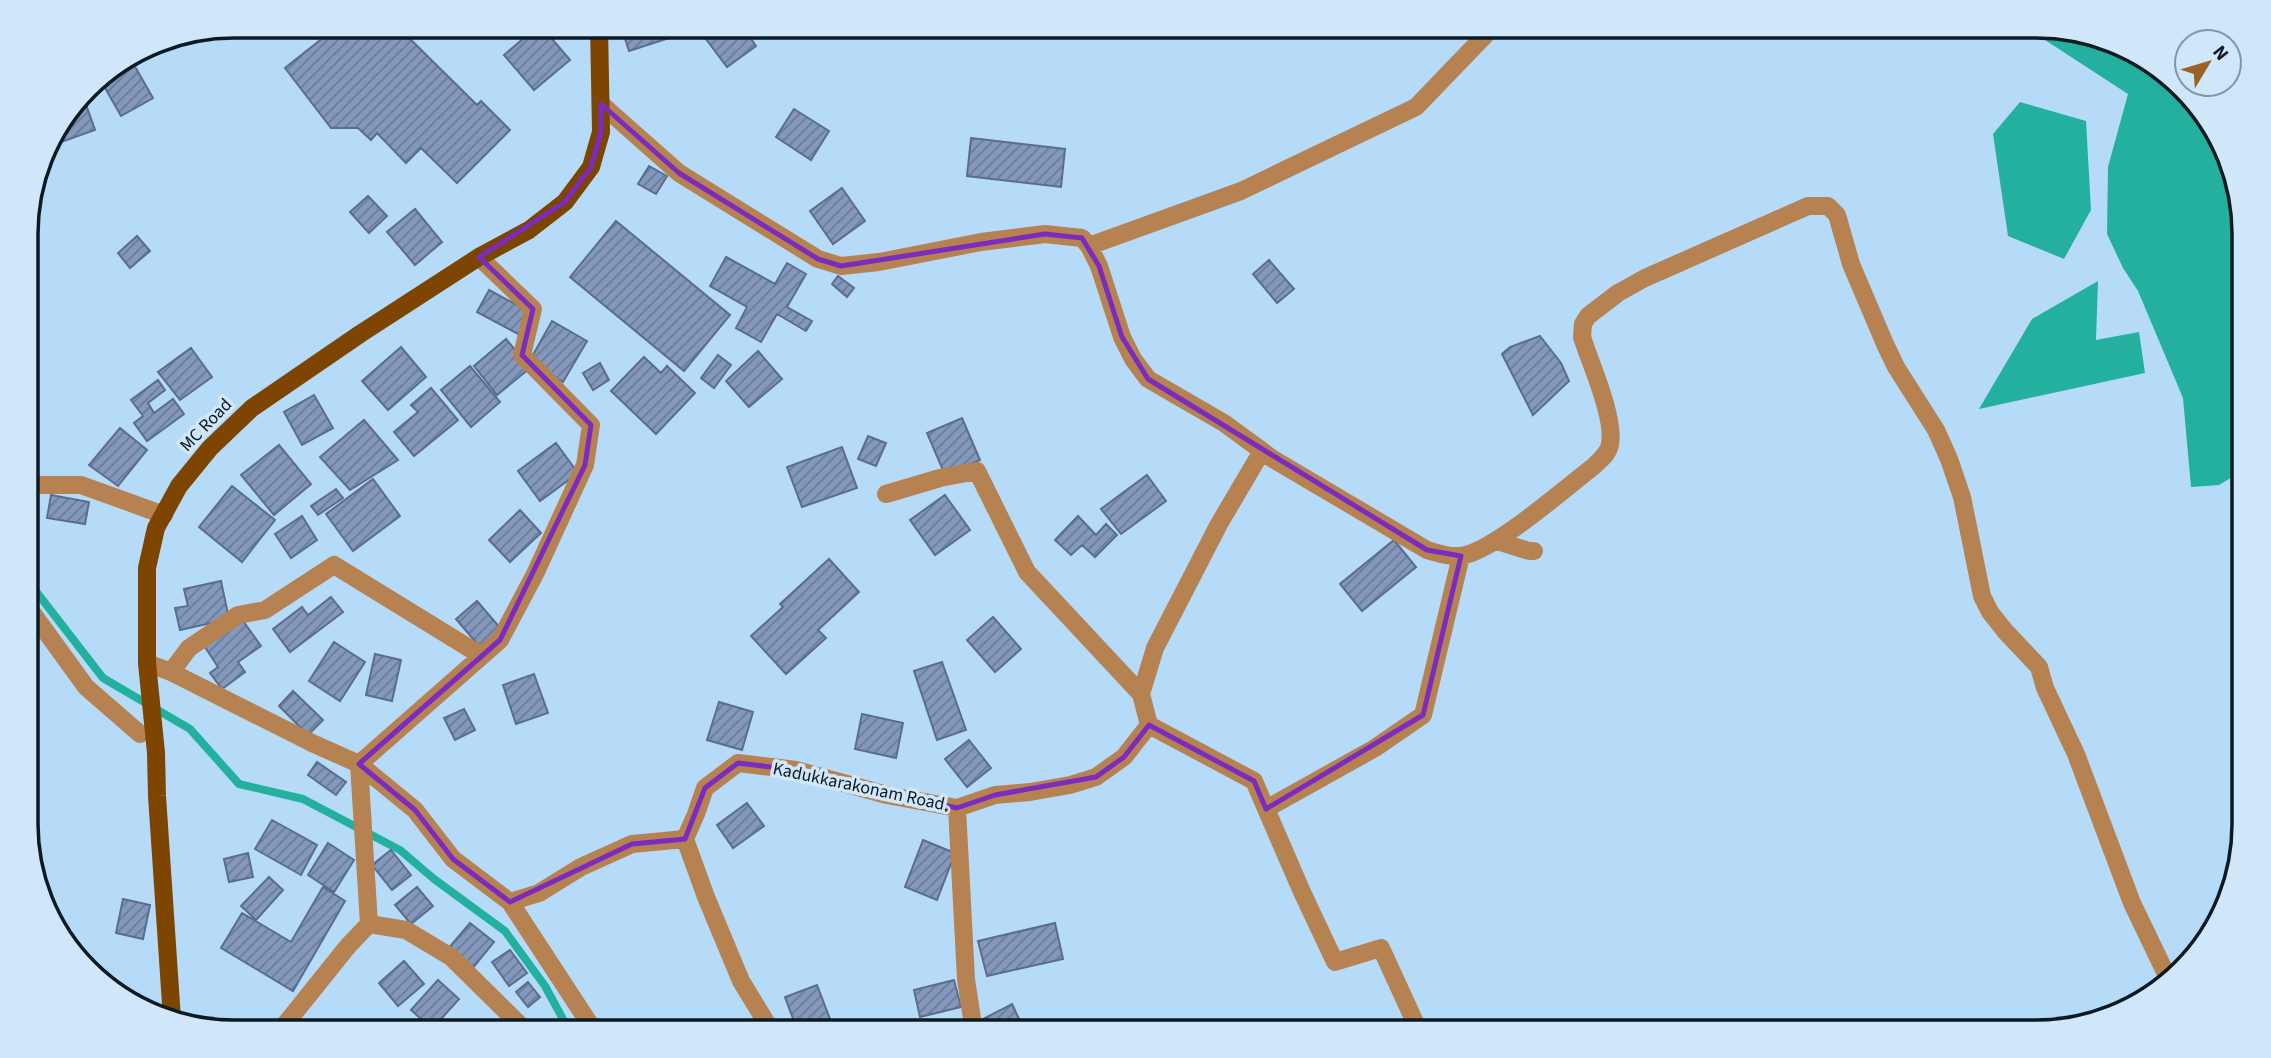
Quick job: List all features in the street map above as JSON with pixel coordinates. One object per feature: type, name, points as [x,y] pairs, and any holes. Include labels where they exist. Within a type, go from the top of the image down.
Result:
[{"type":"main road","name":"MC Road","points":[[171,1009],[156,796],[156,753],[147,663],[147,568],[156,528],[179,486],[202,458],[252,408],[359,334],[479,257],[529,230],[565,202],[591,167],[601,132],[599,38]]},
{"type":"street","points":[[1089,246],[1241,191],[1416,107],[1482,38]]},
{"type":"street","points":[[601,104],[679,173],[818,259],[841,266],[1045,234],[1082,238],[1089,246],[1103,276],[1122,337],[1133,359],[1148,379],[1224,423],[1262,451],[1427,550],[1447,556],[1461,556],[1482,550],[1497,541],[1607,453],[1611,444],[1607,409],[1582,337],[1583,324],[1588,316],[1618,293],[1658,272],[1808,206],[1823,204],[1832,208],[1842,226],[1851,264],[1885,344],[1896,367],[1936,430],[1949,458],[1962,497],[1982,596],[1990,612],[2005,631],[2039,667],[2045,688],[2076,754],[2132,903],[2165,972]]},
{"type":"street","points":[[359,764],[500,640],[535,574],[585,465],[592,425],[523,355],[533,309],[479,257]]},
{"type":"street","points":[[1141,694],[1155,648],[1219,524],[1262,451]]},
{"type":"street","points":[[886,494],[940,478],[977,471],[1027,572],[1141,694],[1149,725],[1254,781],[1335,962],[1381,948],[1414,1019]]},
{"type":"street","points":[[39,485],[81,485],[164,514]]},
{"type":"street","points":[[1497,541],[1534,551]]},
{"type":"street","points":[[1266,809],[1375,748],[1423,715],[1461,556]]},
{"type":"street","points":[[172,672],[188,648],[239,615],[265,610],[334,565],[482,656]]},
{"type":"street","points":[[38,621],[86,687],[139,734]]},
{"type":"street","points":[[147,663],[172,672],[359,764],[415,810],[453,859],[510,902],[587,1020]]},
{"type":"street","name":"Kadukkarakonam Road.","points":[[685,839],[705,788],[738,763],[796,770],[887,795],[957,807],[995,795],[1030,792],[1096,777],[1124,757],[1149,725]]},
{"type":"street","points":[[289,1020],[369,924],[359,764]]},
{"type":"street","points":[[957,807],[966,979],[972,1020]]},
{"type":"street","points":[[510,902],[539,893],[581,867],[632,844],[685,839],[741,981],[765,1020]]},
{"type":"street","points":[[369,924],[406,930],[451,957],[515,1020]]},
{"type":"highlighted area","points":[[601,104],[679,173],[818,259],[841,266],[1045,234],[1082,238],[1099,266],[1122,337],[1148,379],[1427,550],[1461,556],[1423,715],[1266,809],[1254,781],[1149,725],[1124,757],[1096,777],[995,795],[957,808],[796,770],[738,763],[705,788],[685,839],[632,844],[510,902],[453,859],[415,810],[359,764],[500,640],[585,465],[591,425],[522,355],[533,309],[479,257],[565,202],[591,167],[601,132]]},
{"type":"shaded area","points":[[2045,39],[2075,42],[2111,53],[2156,79],[2194,118],[2218,160],[2231,209],[2232,235],[2232,477],[2219,485],[2191,487],[2183,398],[2138,291],[2123,268],[2107,234],[2108,167],[2128,94]]},
{"type":"shaded area","points":[[2020,102],[2086,121],[2091,210],[2064,259],[2008,236],[1993,134]]},
{"type":"shaded area","points":[[2098,281],[2096,340],[2139,332],[2145,373],[1979,409],[2032,319]]},
{"type":"building","points":[[323,38],[409,38],[477,105],[481,101],[510,130],[457,183],[421,148],[406,163],[377,133],[371,140],[358,128],[331,128],[285,68]]},
{"type":"building","points":[[524,38],[551,38],[570,60],[534,90],[504,55]]},
{"type":"building","points":[[625,38],[669,38],[629,51]]},
{"type":"building","points":[[705,38],[750,38],[756,46],[727,67]]},
{"type":"building","points":[[135,66],[153,98],[121,116],[105,87]]},
{"type":"building","points":[[86,106],[95,130],[63,141]]},
{"type":"building","points":[[794,109],[829,131],[811,160],[776,137]]},
{"type":"building","points":[[971,138],[1065,149],[1061,187],[967,176]]},
{"type":"building","points":[[649,166],[667,176],[656,194],[638,184]]},
{"type":"building","points":[[842,188],[865,221],[833,244],[810,211]]},
{"type":"building","points":[[368,196],[387,216],[369,233],[350,212]]},
{"type":"building","points":[[415,209],[442,242],[415,265],[387,232]]},
{"type":"building","points":[[616,221],[730,315],[684,371],[570,277]]},
{"type":"building","points":[[137,236],[150,251],[130,268],[118,253]]},
{"type":"building","points":[[726,257],[775,284],[787,263],[806,274],[787,307],[812,321],[806,331],[777,314],[761,342],[736,328],[747,307],[710,286]]},
{"type":"building","points":[[1269,260],[1294,289],[1277,303],[1253,274]]},
{"type":"building","points":[[838,276],[854,288],[847,297],[832,284]]},
{"type":"building","points":[[489,290],[530,312],[518,334],[477,312]]},
{"type":"building","points":[[552,321],[587,341],[563,382],[529,362]]},
{"type":"building","points":[[1540,336],[1561,363],[1569,381],[1533,415],[1502,354],[1510,347]]},
{"type":"building","points":[[506,339],[530,368],[497,395],[474,366]]},
{"type":"building","points":[[401,347],[426,377],[388,410],[362,381]]},
{"type":"building","points":[[191,348],[212,377],[180,400],[158,372]]},
{"type":"building","points":[[758,351],[782,379],[749,407],[726,381]]},
{"type":"building","points":[[718,355],[731,365],[714,388],[701,378]]},
{"type":"building","points":[[644,357],[661,373],[667,366],[695,393],[656,434],[611,391]]},
{"type":"building","points":[[600,363],[609,380],[593,390],[583,373]]},
{"type":"building","points":[[470,366],[500,402],[471,427],[441,390]]},
{"type":"building","points":[[158,380],[165,390],[148,403],[154,413],[173,399],[184,414],[147,441],[134,423],[143,416],[131,400]]},
{"type":"building","points":[[431,388],[458,420],[414,456],[394,432],[418,412],[411,405]]},
{"type":"building","points":[[314,395],[333,428],[302,445],[284,412]]},
{"type":"building","points":[[962,418],[980,460],[945,475],[927,433]]},
{"type":"building","points":[[364,420],[398,460],[350,490],[320,457]]},
{"type":"building","points":[[120,428],[147,450],[118,486],[89,465]]},
{"type":"building","points":[[868,436],[886,443],[876,466],[858,459]]},
{"type":"building","points":[[556,443],[578,473],[540,501],[518,471]]},
{"type":"building","points":[[279,445],[311,484],[274,515],[241,475]]},
{"type":"building","points":[[842,447],[857,488],[802,507],[787,467]]},
{"type":"building","points":[[1147,475],[1166,501],[1121,534],[1101,509]]},
{"type":"building","points":[[373,479],[400,516],[353,551],[326,514]]},
{"type":"building","points":[[232,486],[275,520],[242,562],[199,527]]},
{"type":"building","points":[[336,489],[343,498],[318,515],[311,506]]},
{"type":"building","points":[[51,495],[89,502],[85,524],[47,518]]},
{"type":"building","points":[[945,495],[970,530],[935,555],[910,520]]},
{"type":"building","points":[[520,510],[541,533],[510,562],[489,540]]},
{"type":"building","points":[[302,516],[317,540],[291,558],[275,534]]},
{"type":"building","points":[[1078,516],[1096,535],[1106,524],[1117,535],[1095,557],[1082,545],[1071,555],[1055,540]]},
{"type":"building","points":[[1394,540],[1416,567],[1362,611],[1340,584]]},
{"type":"building","points":[[829,559],[859,592],[818,630],[826,638],[786,674],[751,636],[783,607],[780,604]]},
{"type":"building","points":[[221,581],[229,619],[180,630],[175,608],[188,606],[184,589]]},
{"type":"building","points":[[331,597],[343,612],[290,652],[273,629],[302,607],[308,615]]},
{"type":"building","points":[[477,601],[501,629],[480,647],[456,619]]},
{"type":"building","points":[[993,617],[1021,649],[995,672],[967,640]]},
{"type":"building","points":[[241,618],[261,646],[238,662],[245,672],[222,689],[210,673],[218,667],[203,644]]},
{"type":"building","points":[[334,642],[365,662],[340,701],[309,681]]},
{"type":"building","points":[[375,654],[401,660],[392,701],[366,695]]},
{"type":"building","points":[[942,662],[966,730],[937,740],[914,671]]},
{"type":"building","points":[[534,674],[548,713],[516,724],[503,685]]},
{"type":"building","points":[[293,691],[323,720],[308,735],[279,706]]},
{"type":"building","points":[[719,702],[753,712],[742,750],[707,740]]},
{"type":"building","points":[[464,709],[475,730],[455,740],[444,718]]},
{"type":"building","points":[[862,714],[903,723],[896,758],[855,749]]},
{"type":"building","points":[[969,740],[991,768],[967,787],[945,759]]},
{"type":"building","points":[[317,762],[346,782],[336,795],[308,775]]},
{"type":"building","points":[[747,803],[764,826],[733,848],[717,825]]},
{"type":"building","points":[[272,820],[317,845],[301,875],[255,849]]},
{"type":"building","points":[[923,840],[955,853],[937,900],[905,887]]},
{"type":"building","points":[[328,843],[354,860],[334,892],[308,875]]},
{"type":"building","points":[[391,850],[411,875],[392,890],[372,865]]},
{"type":"building","points":[[248,853],[253,877],[229,882],[224,859]]},
{"type":"building","points":[[269,877],[283,890],[256,920],[241,906]]},
{"type":"building","points":[[323,887],[345,901],[293,991],[221,948],[242,913],[291,942]]},
{"type":"building","points":[[417,887],[433,906],[411,924],[395,905]]},
{"type":"building","points":[[123,899],[150,905],[143,939],[116,933]]},
{"type":"building","points":[[470,923],[494,942],[472,969],[448,949]]},
{"type":"building","points":[[1055,923],[1063,959],[987,976],[978,941]]},
{"type":"building","points":[[510,950],[527,973],[509,986],[492,962]]},
{"type":"building","points":[[404,961],[424,984],[398,1006],[379,983]]},
{"type":"building","points":[[438,980],[459,999],[440,1020],[422,1020],[411,1010]]},
{"type":"building","points":[[954,980],[961,1007],[920,1017],[914,990]]},
{"type":"building","points":[[528,982],[540,997],[528,1007],[516,992]]},
{"type":"building","points":[[817,985],[830,1020],[793,1020],[785,997]]},
{"type":"building","points":[[1012,1004],[1019,1020],[983,1020]]},
{"type":"waterway","points":[[38,594],[103,678],[190,729],[239,784],[303,799],[400,850],[434,879],[505,931],[545,986],[563,1020]]}]
